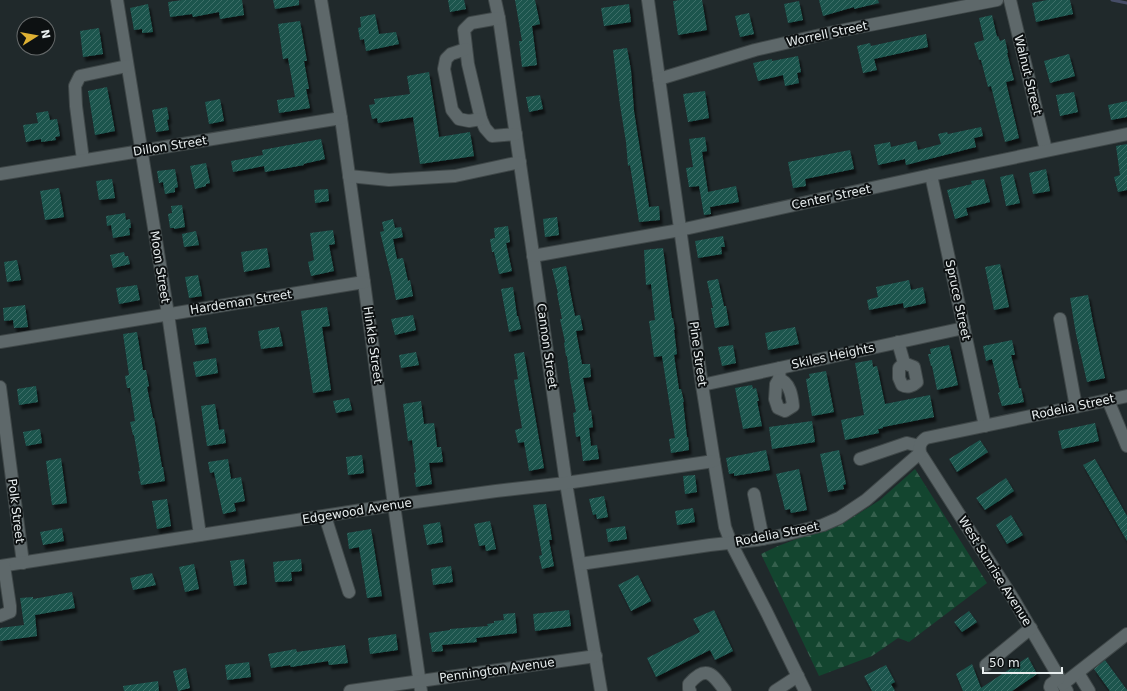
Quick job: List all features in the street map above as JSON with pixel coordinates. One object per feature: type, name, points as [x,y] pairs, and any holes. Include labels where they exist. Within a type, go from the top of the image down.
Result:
[{"type":"street","name":"Moon Street","points":[[117,0],[168,314],[200,535]]},
{"type":"street","name":"Hinkle Street","points":[[320,0],[341,118],[394,505],[421,686]]},
{"type":"street","name":"Cannon Street","points":[[495,0],[499,18],[566,483],[601,691]]},
{"type":"street","name":"Pine Street","points":[[648,0],[702,385],[726,527],[731,544],[805,691]]},
{"type":"street","name":"Worrell Street","points":[[659,79],[755,50],[829,33],[997,0]]},
{"type":"street","name":"Walnut Street","points":[[1010,0],[1046,150]]},
{"type":"street","points":[[499,18],[471,23],[464,30],[468,64],[481,119],[485,128],[492,136],[516,134]]},
{"type":"street","points":[[466,49],[451,54],[446,59],[444,69],[452,110],[459,119],[469,121],[481,119]]},
{"type":"street","points":[[83,160],[75,86],[80,76],[127,66]]},
{"type":"street","name":"Dillon Street","points":[[0,174],[341,118]]},
{"type":"street","name":"Center Street","points":[[533,256],[680,230],[1046,150],[1127,134]]},
{"type":"street","points":[[349,176],[389,180],[455,176],[520,162]]},
{"type":"street","name":"Spruce Street","points":[[931,175],[985,426]]},
{"type":"street","name":"Hardeman Street","points":[[0,342],[364,282]]},
{"type":"street","points":[[1060,320],[1076,407]]},
{"type":"street","name":"Skiles Heights","points":[[702,385],[779,373],[898,342],[964,328]]},
{"type":"street","points":[[898,342],[904,363]]},
{"type":"street","name":"Polk Street","points":[[0,387],[23,563]]},
{"type":"street","name":"Rodelia Street","points":[[580,564],[710,545],[731,544],[763,539],[790,534],[823,525],[839,518],[866,500],[920,450],[921,441],[926,438],[1127,396]]},
{"type":"street","points":[[1108,400],[1127,446]]},
{"type":"street","points":[[860,459],[907,444],[920,450]]},
{"type":"street","name":"West Sunrise Avenue","points":[[920,450],[1014,600],[1063,684]]},
{"type":"street","name":"Edgewood Avenue","points":[[2,566],[394,505],[566,483],[714,460]]},
{"type":"street","points":[[754,494],[763,539]]},
{"type":"street","points":[[325,516],[349,592]]},
{"type":"street","points":[[0,616],[10,612],[2,566]]},
{"type":"street","points":[[986,665],[1030,628]]},
{"type":"street","points":[[1053,691],[1050,687],[1051,684],[1063,684],[1127,634]]},
{"type":"street","name":"Pennington Avenue","points":[[350,691],[421,686],[596,656]]},
{"type":"street","points":[[690,691],[689,684],[705,672],[712,674],[725,691]]},
{"type":"street","points":[[1078,673],[1089,691]]},
{"type":"street","points":[[775,691],[798,676]]},
{"type":"green space","points":[[915,469],[987,583],[909,642],[898,638],[872,656],[819,676],[761,554],[778,546],[850,519],[880,500]]},
{"type":"building","points":[[182,0],[242,0],[244,15],[220,19],[219,12],[193,17],[192,14],[170,17],[168,2]]},
{"type":"building","points":[[273,0],[299,0],[299,5],[275,9]]},
{"type":"building","points":[[448,0],[464,0],[466,9],[450,12]]},
{"type":"building","points":[[515,0],[535,0],[540,24],[532,26],[537,65],[522,67],[519,41],[522,41]]},
{"type":"building","points":[[702,0],[707,30],[678,35],[673,1]]},
{"type":"building","points":[[819,0],[878,0],[879,3],[854,9],[854,7],[823,16]]},
{"type":"building","points":[[1047,0],[1070,0],[1073,14],[1036,22],[1032,3]]},
{"type":"building","points":[[799,1],[803,20],[788,23],[784,4]]},
{"type":"building","points":[[148,4],[153,32],[142,33],[142,29],[134,30],[130,8]]},
{"type":"building","points":[[629,4],[631,22],[604,26],[601,8]]},
{"type":"building","points":[[749,13],[754,34],[740,37],[735,16]]},
{"type":"building","points":[[375,14],[379,34],[396,32],[399,44],[366,51],[364,39],[360,40],[358,28],[361,27],[360,17]]},
{"type":"building","points":[[992,15],[997,37],[998,36],[1000,41],[1005,39],[1014,80],[1006,82],[1019,138],[1005,142],[991,86],[988,87],[981,60],[979,60],[974,43],[984,40],[979,18]]},
{"type":"building","points":[[300,21],[307,61],[304,61],[309,89],[306,89],[310,108],[279,113],[277,100],[295,97],[288,58],[283,59],[278,24]]},
{"type":"building","points":[[99,28],[103,54],[83,57],[80,31]]},
{"type":"building","points":[[926,34],[928,47],[874,59],[877,70],[863,73],[857,46],[870,43],[871,46]]},
{"type":"building","points":[[627,48],[631,70],[634,111],[649,207],[659,206],[660,220],[639,222],[630,165],[628,166],[613,50]]},
{"type":"building","points":[[1069,54],[1075,76],[1050,83],[1044,61]]},
{"type":"building","points":[[798,56],[801,72],[797,73],[799,83],[785,86],[783,75],[758,81],[753,63]]},
{"type":"building","points":[[429,72],[439,137],[470,132],[474,156],[420,164],[413,117],[378,123],[377,118],[372,119],[369,105],[375,104],[374,99],[410,94],[407,76]]},
{"type":"building","points":[[107,87],[115,131],[95,135],[88,91]]},
{"type":"building","points":[[705,91],[709,118],[688,122],[683,94]]},
{"type":"building","points":[[1074,92],[1078,112],[1060,116],[1056,95]]},
{"type":"building","points":[[540,95],[543,109],[529,112],[526,97]]},
{"type":"building","points":[[220,99],[224,121],[209,124],[205,102]]},
{"type":"building","points":[[1127,101],[1127,117],[1111,120],[1108,105]]},
{"type":"building","points":[[167,107],[169,130],[156,132],[152,110]]},
{"type":"building","points":[[48,111],[50,120],[57,119],[60,136],[55,137],[56,140],[41,142],[41,139],[26,142],[23,125],[38,123],[36,113]]},
{"type":"building","points":[[981,127],[983,136],[974,138],[976,147],[906,165],[905,159],[878,165],[874,145],[890,142],[891,147],[916,141],[918,150],[941,144],[938,134],[947,132],[948,134]]},
{"type":"building","points":[[705,137],[707,151],[702,152],[708,192],[736,186],[739,202],[710,207],[711,214],[704,215],[699,186],[689,187],[686,168],[693,167],[689,139]]},
{"type":"building","points":[[321,139],[325,159],[303,164],[304,165],[265,172],[264,166],[233,172],[231,161],[263,155],[262,150]]},
{"type":"building","points":[[1127,144],[1127,190],[1118,192],[1114,177],[1120,175],[1116,146]]},
{"type":"building","points":[[850,150],[854,169],[805,179],[806,186],[793,188],[788,162]]},
{"type":"building","points":[[206,163],[210,183],[206,184],[206,186],[195,189],[190,166]]},
{"type":"building","points":[[175,169],[178,187],[175,188],[175,192],[165,194],[163,182],[159,183],[157,171]]},
{"type":"building","points":[[1046,169],[1050,191],[1033,194],[1029,173]]},
{"type":"building","points":[[1013,174],[1020,203],[1006,206],[1000,177]]},
{"type":"building","points":[[112,179],[115,198],[99,200],[96,181]]},
{"type":"building","points":[[984,179],[990,202],[966,208],[968,215],[955,219],[947,190],[972,184],[971,181]]},
{"type":"building","points":[[59,188],[64,217],[45,220],[40,191]]},
{"type":"building","points":[[328,189],[329,201],[315,203],[314,190]]},
{"type":"building","points":[[182,205],[185,227],[174,229],[170,228],[168,214],[172,213],[171,206]]},
{"type":"building","points":[[125,213],[126,220],[130,219],[130,235],[113,238],[111,225],[107,226],[106,216]]},
{"type":"building","points":[[557,217],[559,235],[545,237],[543,219]]},
{"type":"building","points":[[393,219],[395,228],[401,227],[403,237],[393,239],[397,259],[403,258],[413,296],[396,300],[380,232],[384,231],[382,222]]},
{"type":"building","points":[[508,226],[510,242],[506,243],[512,271],[499,274],[494,252],[492,252],[490,239],[495,238],[494,228]]},
{"type":"building","points":[[333,230],[335,244],[329,245],[334,271],[311,276],[308,262],[314,260],[310,233]]},
{"type":"building","points":[[196,231],[199,245],[184,247],[182,234]]},
{"type":"building","points":[[723,236],[725,247],[721,247],[722,254],[698,258],[695,241]]},
{"type":"building","points":[[267,248],[270,267],[244,272],[241,252]]},
{"type":"building","points":[[663,248],[672,318],[675,330],[677,354],[674,355],[679,389],[681,389],[684,402],[689,450],[671,453],[669,439],[675,438],[662,356],[654,357],[649,321],[655,320],[651,284],[646,285],[644,250]]},
{"type":"building","points":[[124,252],[125,256],[128,256],[130,264],[113,268],[110,255]]},
{"type":"building","points":[[17,260],[21,280],[7,282],[4,262]]},
{"type":"building","points":[[1000,264],[1009,307],[994,310],[985,267]]},
{"type":"building","points":[[566,266],[575,316],[580,315],[583,330],[576,331],[582,364],[590,364],[591,377],[583,378],[589,411],[591,410],[593,427],[589,428],[591,446],[597,445],[599,459],[583,461],[580,436],[576,437],[573,413],[576,412],[560,319],[562,319],[558,293],[552,269]]},
{"type":"building","points":[[198,275],[202,296],[189,298],[185,277]]},
{"type":"building","points":[[718,279],[724,306],[726,306],[729,325],[715,328],[711,308],[713,308],[707,281]]},
{"type":"building","points":[[909,280],[911,290],[923,287],[926,303],[904,308],[903,303],[869,310],[867,300],[878,297],[876,287]]},
{"type":"building","points":[[137,285],[140,300],[119,304],[116,288]]},
{"type":"building","points":[[513,287],[517,316],[521,329],[509,332],[501,289]]},
{"type":"building","points":[[1088,295],[1105,378],[1087,382],[1076,334],[1070,298]]},
{"type":"building","points":[[25,305],[28,327],[14,328],[13,320],[4,321],[3,308]]},
{"type":"building","points":[[327,307],[330,326],[322,327],[331,390],[313,393],[301,311]]},
{"type":"building","points":[[413,315],[416,330],[395,335],[391,319]]},
{"type":"building","points":[[206,327],[209,343],[195,345],[192,329]]},
{"type":"building","points":[[279,327],[283,346],[261,349],[258,331]]},
{"type":"building","points":[[795,327],[799,344],[768,350],[765,333]]},
{"type":"building","points":[[137,332],[143,370],[146,370],[149,386],[147,387],[165,481],[141,485],[134,435],[130,422],[135,421],[130,388],[127,388],[125,376],[129,375],[123,334]]},
{"type":"building","points":[[1012,340],[1015,355],[1011,355],[1024,402],[1002,406],[998,393],[1000,392],[992,359],[986,361],[983,346]]},
{"type":"building","points":[[733,345],[736,363],[722,366],[718,347]]},
{"type":"building","points":[[949,345],[958,385],[937,390],[928,354],[931,354],[930,349]]},
{"type":"building","points":[[416,352],[419,365],[401,368],[399,355]]},
{"type":"building","points":[[524,352],[544,468],[529,471],[524,442],[518,443],[515,430],[522,428],[514,380],[518,379],[514,354]]},
{"type":"building","points":[[216,358],[218,373],[196,377],[193,362]]},
{"type":"building","points":[[872,360],[873,367],[877,366],[885,404],[930,395],[934,417],[883,427],[878,429],[879,433],[845,440],[841,420],[864,415],[855,363]]},
{"type":"building","points":[[826,371],[834,412],[812,416],[806,379],[810,378],[809,374]]},
{"type":"building","points":[[752,385],[753,389],[756,388],[762,426],[743,429],[735,388]]},
{"type":"building","points":[[36,386],[38,402],[19,405],[17,389]]},
{"type":"building","points":[[349,398],[352,410],[336,413],[333,401]]},
{"type":"building","points":[[421,401],[424,424],[434,423],[437,447],[441,447],[443,462],[429,463],[432,484],[416,487],[414,473],[416,472],[412,440],[408,441],[403,404]]},
{"type":"building","points":[[215,404],[219,430],[224,429],[226,443],[207,446],[201,406]]},
{"type":"building","points":[[812,421],[815,442],[772,449],[769,427]]},
{"type":"building","points":[[1095,423],[1099,441],[1062,449],[1058,431]]},
{"type":"building","points":[[40,429],[42,443],[26,446],[23,432]]},
{"type":"building","points":[[980,440],[988,452],[957,472],[949,459]]},
{"type":"building","points":[[766,450],[770,470],[734,476],[734,473],[729,474],[726,458]]},
{"type":"building","points":[[839,450],[846,484],[843,485],[844,489],[828,492],[820,454]]},
{"type":"building","points":[[362,455],[364,473],[348,475],[346,457]]},
{"type":"building","points":[[61,458],[67,503],[52,505],[46,461]]},
{"type":"building","points":[[228,459],[231,479],[241,477],[245,501],[234,503],[236,511],[223,514],[214,472],[210,473],[208,462]]},
{"type":"building","points":[[1095,459],[1127,516],[1127,541],[1083,465]]},
{"type":"building","points":[[799,469],[807,510],[791,513],[790,509],[785,510],[776,474]]},
{"type":"building","points":[[695,475],[697,492],[685,494],[683,476]]},
{"type":"building","points":[[1006,478],[1014,491],[985,510],[976,498]]},
{"type":"building","points":[[604,496],[608,517],[597,519],[596,514],[593,515],[589,499]]},
{"type":"building","points":[[167,499],[171,526],[157,529],[152,501]]},
{"type":"building","points":[[546,504],[552,540],[549,540],[554,566],[542,569],[539,556],[542,555],[533,505]]},
{"type":"building","points":[[693,508],[695,522],[677,525],[675,511]]},
{"type":"building","points":[[1011,515],[1023,535],[1007,544],[996,525]]},
{"type":"building","points":[[490,521],[496,549],[486,551],[485,545],[479,546],[474,524]]},
{"type":"building","points":[[440,522],[443,542],[427,545],[423,525]]},
{"type":"building","points":[[625,526],[627,539],[608,542],[606,529]]},
{"type":"building","points":[[62,528],[64,541],[43,545],[40,532]]},
{"type":"building","points":[[371,529],[382,596],[367,598],[359,547],[349,549],[347,533]]},
{"type":"building","points":[[244,559],[247,584],[234,586],[230,561]]},
{"type":"building","points":[[301,559],[302,571],[291,572],[292,581],[275,582],[273,562]]},
{"type":"building","points":[[194,564],[199,589],[185,592],[179,567]]},
{"type":"building","points":[[451,566],[453,582],[433,585],[431,569]]},
{"type":"building","points":[[152,573],[156,585],[133,590],[130,578]]},
{"type":"building","points":[[638,575],[651,601],[631,611],[618,585]]},
{"type":"building","points":[[72,592],[75,608],[35,615],[37,636],[0,641],[0,628],[24,625],[20,598],[33,597],[33,599]]},
{"type":"building","points":[[569,610],[571,626],[535,631],[533,614]]},
{"type":"building","points":[[714,610],[733,651],[715,660],[710,650],[656,677],[647,658],[700,632],[693,619]]},
{"type":"building","points":[[969,611],[977,622],[962,632],[954,622]]},
{"type":"building","points":[[515,613],[517,633],[476,638],[477,642],[442,645],[443,651],[432,652],[429,633],[450,629],[488,626],[487,624],[494,623],[494,621],[504,620],[503,614]]},
{"type":"building","points":[[396,634],[398,650],[370,654],[368,638]]},
{"type":"building","points":[[345,645],[348,663],[329,665],[328,661],[291,667],[290,665],[271,668],[268,654],[296,649],[297,652]]},
{"type":"building","points":[[1028,657],[1037,674],[1012,691],[963,691],[956,674],[972,664],[981,688]]},
{"type":"building","points":[[1105,660],[1127,691],[1110,691],[1094,669]]},
{"type":"building","points":[[249,662],[251,677],[227,680],[225,665]]},
{"type":"building","points":[[886,665],[895,682],[891,684],[895,691],[872,691],[864,676]]},
{"type":"building","points":[[186,668],[190,688],[178,691],[173,671]]},
{"type":"building","points":[[158,681],[159,691],[124,691],[123,686]]},
{"type":"waterway","points":[[1112,0],[1127,3]]}]
